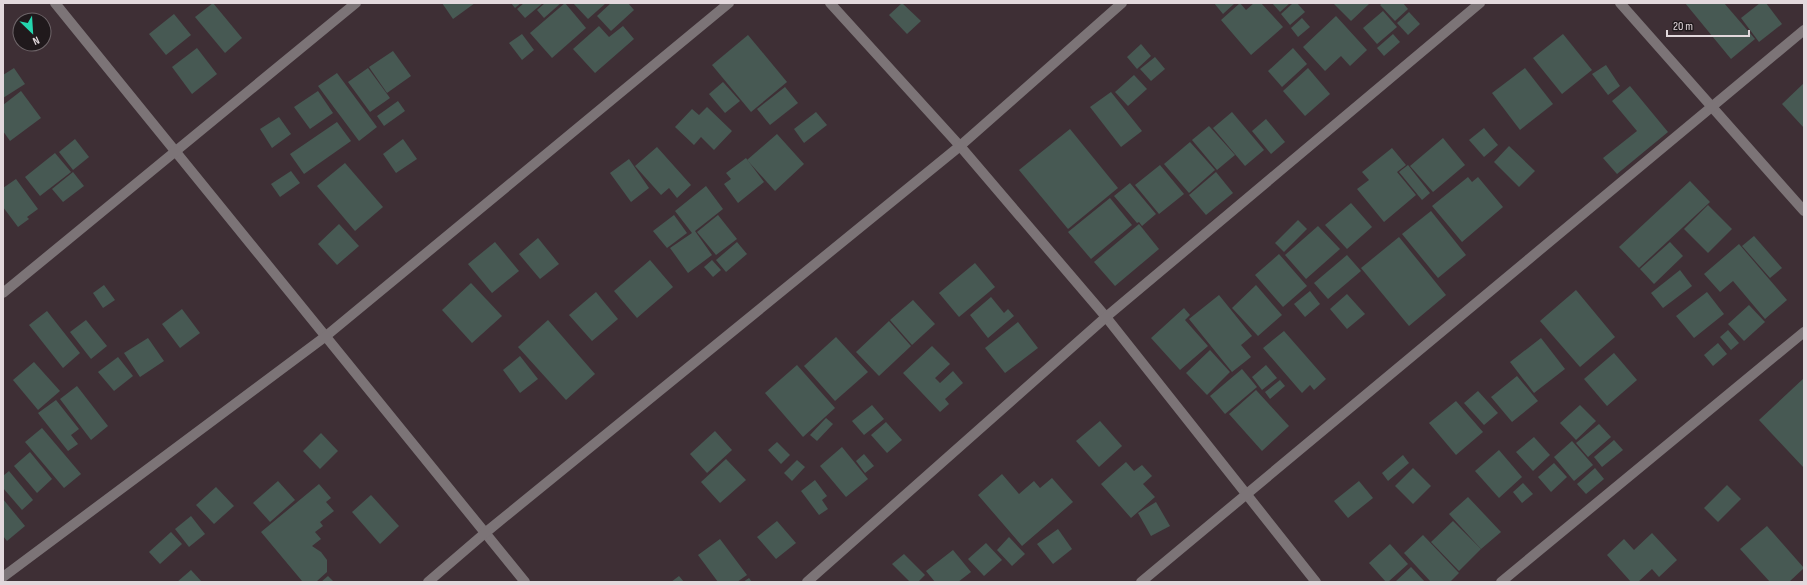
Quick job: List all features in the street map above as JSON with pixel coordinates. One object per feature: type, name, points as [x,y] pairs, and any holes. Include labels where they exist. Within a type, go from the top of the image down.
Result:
[{"type":"street","points":[[55,3],[525,582]]},
{"type":"street","points":[[3,293],[175,150],[356,3]]},
{"type":"street","points":[[3,577],[326,336],[729,3]]},
{"type":"street","points":[[830,3],[960,146],[1106,317],[1316,582]]},
{"type":"street","points":[[428,582],[485,533],[960,146],[1122,3]]},
{"type":"street","points":[[807,582],[1106,317],[1480,3]]},
{"type":"street","points":[[1620,3],[1804,212]]},
{"type":"street","points":[[1141,582],[1246,493],[1804,30]]},
{"type":"street","points":[[1501,582],[1804,332]]},
{"type":"building","points":[[213,3],[242,38],[225,53],[195,17]]},
{"type":"building","points":[[442,3],[475,3],[453,19]]},
{"type":"building","points":[[511,3],[521,3],[515,8]]},
{"type":"building","points":[[524,3],[543,3],[525,18],[517,9]]},
{"type":"building","points":[[545,3],[561,3],[544,18],[537,10]]},
{"type":"building","points":[[565,3],[586,28],[552,58],[530,33]]},
{"type":"building","points":[[573,3],[606,3],[588,19]]},
{"type":"building","points":[[611,3],[628,3],[634,10],[611,31],[597,16]]},
{"type":"building","points":[[902,3],[921,21],[907,34],[889,15]]},
{"type":"building","points":[[1214,3],[1235,3],[1223,14]]},
{"type":"building","points":[[1240,3],[1246,10],[1254,3],[1261,3],[1283,27],[1251,55],[1221,20]]},
{"type":"building","points":[[1272,3],[1290,3],[1280,12]]},
{"type":"building","points":[[1293,3],[1297,3],[1305,12],[1290,25],[1281,14]]},
{"type":"building","points":[[1333,3],[1368,3],[1369,4],[1351,21]]},
{"type":"building","points":[[1382,3],[1403,3],[1408,9],[1395,21],[1380,5]]},
{"type":"building","points":[[1685,3],[1724,3],[1755,39],[1731,59]]},
{"type":"building","points":[[1760,3],[1766,3],[1782,24],[1759,42],[1741,18]]},
{"type":"building","points":[[1383,11],[1397,27],[1377,44],[1363,28]]},
{"type":"building","points":[[1409,12],[1420,24],[1408,35],[1397,23]]},
{"type":"building","points":[[174,14],[191,35],[166,55],[149,34]]},
{"type":"building","points":[[1336,16],[1367,50],[1350,66],[1341,56],[1325,71],[1303,47]]},
{"type":"building","points":[[1302,18],[1310,27],[1298,37],[1291,28]]},
{"type":"building","points":[[599,26],[609,37],[623,26],[634,39],[595,73],[573,49]]},
{"type":"building","points":[[522,34],[534,50],[522,60],[509,43]]},
{"type":"building","points":[[1393,34],[1400,42],[1384,56],[1377,48]]},
{"type":"building","points":[[1563,34],[1592,70],[1562,94],[1533,58]]},
{"type":"building","points":[[748,35],[787,82],[751,112],[712,65]]},
{"type":"building","points":[[1141,44],[1151,56],[1137,69],[1127,57]]},
{"type":"building","points":[[197,48],[217,74],[192,94],[172,67]]},
{"type":"building","points":[[1293,48],[1307,64],[1282,87],[1268,71]]},
{"type":"building","points":[[393,51],[411,76],[387,93],[369,67]]},
{"type":"building","points":[[1155,57],[1165,69],[1151,81],[1140,69]]},
{"type":"building","points":[[1606,65],[1620,86],[1608,95],[1592,74]]},
{"type":"building","points":[[14,68],[25,84],[3,98],[3,75]]},
{"type":"building","points":[[368,68],[390,98],[370,112],[348,82]]},
{"type":"building","points":[[1308,68],[1330,94],[1305,116],[1283,91]]},
{"type":"building","points":[[1525,68],[1553,104],[1520,130],[1492,93]]},
{"type":"building","points":[[337,73],[377,127],[359,141],[318,86]]},
{"type":"building","points":[[1134,75],[1147,89],[1128,106],[1115,92]]},
{"type":"building","points":[[723,82],[740,101],[725,113],[709,94]]},
{"type":"building","points":[[1804,83],[1804,128],[1782,104]]},
{"type":"building","points":[[1630,86],[1668,132],[1617,174],[1603,158],[1637,131],[1612,101]]},
{"type":"building","points":[[785,87],[798,103],[770,125],[757,109]]},
{"type":"building","points":[[21,91],[41,118],[10,141],[3,131],[3,105]]},
{"type":"building","points":[[318,91],[333,113],[310,129],[294,107]]},
{"type":"building","points":[[1111,92],[1142,131],[1121,147],[1090,107]]},
{"type":"building","points":[[398,101],[405,111],[384,126],[377,116]]},
{"type":"building","points":[[707,107],[732,131],[714,150],[701,137],[694,145],[675,127],[692,109],[699,115]]},
{"type":"building","points":[[816,112],[827,125],[804,143],[794,129]]},
{"type":"building","points":[[1232,112],[1264,150],[1245,166],[1213,128]]},
{"type":"building","points":[[279,117],[291,134],[272,148],[260,129]]},
{"type":"building","points":[[1266,119],[1285,142],[1271,154],[1252,131]]},
{"type":"building","points":[[337,122],[351,141],[304,174],[290,154]]},
{"type":"building","points":[[1209,126],[1235,155],[1217,170],[1192,140]]},
{"type":"building","points":[[1484,128],[1498,145],[1484,157],[1469,140]]},
{"type":"building","points":[[1070,129],[1118,188],[1068,229],[1019,170]]},
{"type":"building","points":[[777,134],[804,164],[775,191],[747,160]]},
{"type":"building","points":[[1443,138],[1465,165],[1433,192],[1410,166]]},
{"type":"building","points":[[75,139],[89,157],[73,170],[59,152]]},
{"type":"building","points":[[403,139],[417,159],[396,173],[383,154]]},
{"type":"building","points":[[1190,142],[1215,170],[1189,193],[1164,164]]},
{"type":"building","points":[[1509,146],[1535,171],[1519,187],[1494,162]]},
{"type":"building","points":[[657,147],[691,185],[677,198],[669,188],[661,195],[635,166]]},
{"type":"building","points":[[1392,148],[1406,165],[1397,172],[1416,195],[1384,222],[1357,189],[1369,180],[1362,172]]},
{"type":"building","points":[[55,153],[71,172],[40,196],[25,177]]},
{"type":"building","points":[[746,158],[764,182],[738,203],[724,184],[731,179],[726,173]]},
{"type":"building","points":[[629,159],[649,188],[631,202],[610,173]]},
{"type":"building","points":[[345,163],[383,207],[355,231],[317,186]]},
{"type":"building","points":[[1160,165],[1184,194],[1159,214],[1135,185]]},
{"type":"building","points":[[1408,165],[1430,193],[1422,200],[1399,172]]},
{"type":"building","points":[[291,171],[300,183],[280,197],[271,184]]},
{"type":"building","points":[[73,172],[84,186],[63,202],[52,189]]},
{"type":"building","points":[[1216,172],[1233,193],[1206,215],[1189,195]]},
{"type":"building","points":[[1468,177],[1472,182],[1478,177],[1503,207],[1462,242],[1432,206]]},
{"type":"building","points":[[16,179],[38,209],[27,217],[29,219],[18,227],[3,207],[3,188]]},
{"type":"building","points":[[1690,181],[1710,202],[1639,268],[1619,247]]},
{"type":"building","points":[[1130,183],[1156,214],[1142,226],[1139,222],[1137,223],[1114,196]]},
{"type":"building","points":[[706,186],[723,209],[695,231],[712,255],[688,273],[670,248],[692,233],[675,211]]},
{"type":"building","points":[[1110,198],[1132,225],[1091,259],[1068,232]]},
{"type":"building","points":[[1351,203],[1372,227],[1347,249],[1325,225]]},
{"type":"building","points":[[1708,205],[1732,229],[1708,253],[1684,229]]},
{"type":"building","points":[[1431,211],[1466,255],[1438,278],[1402,234]]},
{"type":"building","points":[[674,215],[687,233],[667,248],[653,231]]},
{"type":"building","points":[[718,215],[737,239],[716,255],[697,232]]},
{"type":"building","points":[[1298,220],[1307,229],[1284,252],[1275,243]]},
{"type":"building","points":[[339,224],[359,246],[337,265],[318,244]]},
{"type":"building","points":[[1139,224],[1159,249],[1115,286],[1094,262]]},
{"type":"building","points":[[1318,226],[1340,249],[1306,279],[1285,255]]},
{"type":"building","points":[[1754,236],[1782,268],[1770,278],[1742,246]]},
{"type":"building","points":[[1399,237],[1446,295],[1409,326],[1361,268]]},
{"type":"building","points":[[538,238],[559,264],[540,279],[519,254]]},
{"type":"building","points":[[495,242],[519,271],[492,293],[468,264]]},
{"type":"building","points":[[737,242],[747,254],[726,272],[716,260]]},
{"type":"building","points":[[1670,242],[1683,256],[1654,284],[1640,269]]},
{"type":"building","points":[[1739,244],[1787,300],[1765,319],[1733,281],[1720,292],[1704,274]]},
{"type":"building","points":[[1279,254],[1307,286],[1283,307],[1255,275]]},
{"type":"building","points":[[1347,255],[1361,271],[1328,299],[1314,283]]},
{"type":"building","points":[[650,260],[673,287],[637,318],[614,291]]},
{"type":"building","points":[[712,260],[721,270],[713,277],[704,267]]},
{"type":"building","points":[[975,263],[995,287],[959,317],[939,293]]},
{"type":"building","points":[[1680,270],[1692,286],[1663,308],[1651,293]]},
{"type":"building","points":[[471,283],[502,316],[472,343],[442,310]]},
{"type":"building","points":[[104,285],[115,300],[103,308],[93,293]]},
{"type":"building","points":[[1256,285],[1282,315],[1258,336],[1232,308]]},
{"type":"building","points":[[1576,290],[1615,337],[1580,367],[1540,321]]},
{"type":"building","points":[[1310,291],[1320,304],[1305,317],[1294,304]]},
{"type":"building","points":[[596,292],[618,319],[592,341],[569,315]]},
{"type":"building","points":[[1707,292],[1724,314],[1694,338],[1676,316]]},
{"type":"building","points":[[1347,294],[1365,314],[1347,329],[1330,309]]},
{"type":"building","points":[[1219,295],[1252,336],[1241,345],[1251,357],[1232,372],[1189,319]]},
{"type":"building","points":[[991,297],[1004,313],[1008,309],[1014,316],[988,338],[970,315]]},
{"type":"building","points":[[913,300],[935,324],[912,345],[890,320]]},
{"type":"building","points":[[1749,305],[1765,322],[1744,341],[1728,324]]},
{"type":"building","points":[[1184,308],[1190,315],[1185,320],[1208,346],[1180,370],[1151,338]]},
{"type":"building","points":[[182,309],[200,333],[180,348],[162,324]]},
{"type":"building","points":[[47,311],[80,353],[63,368],[29,325]]},
{"type":"building","points":[[86,320],[107,346],[91,359],[70,332]]},
{"type":"building","points":[[548,320],[595,374],[566,400],[518,347]]},
{"type":"building","points":[[889,321],[911,346],[879,376],[856,352]]},
{"type":"building","points":[[1018,322],[1038,348],[1005,373],[985,348]]},
{"type":"building","points":[[1728,330],[1739,343],[1731,350],[1720,337]]},
{"type":"building","points":[[1284,331],[1326,379],[1314,390],[1310,385],[1302,393],[1263,348]]},
{"type":"building","points":[[836,337],[868,372],[835,401],[804,366]]},
{"type":"building","points":[[148,338],[164,361],[140,377],[124,353]]},
{"type":"building","points":[[1541,338],[1565,369],[1534,393],[1510,362]]},
{"type":"building","points":[[1718,343],[1727,354],[1713,366],[1704,355]]},
{"type":"building","points":[[932,346],[950,364],[935,378],[940,383],[953,371],[963,383],[945,399],[949,404],[940,412],[903,373]]},
{"type":"building","points":[[1210,350],[1230,372],[1207,395],[1186,373]]},
{"type":"building","points":[[1614,353],[1637,380],[1607,406],[1584,379]]},
{"type":"building","points":[[520,356],[538,379],[520,393],[503,370]]},
{"type":"building","points":[[118,357],[133,376],[114,391],[98,372]]},
{"type":"building","points":[[34,362],[60,391],[38,410],[13,380]]},
{"type":"building","points":[[797,365],[835,408],[803,437],[765,393]]},
{"type":"building","points":[[1266,365],[1277,378],[1262,390],[1252,377]]},
{"type":"building","points":[[1242,369],[1257,387],[1225,414],[1210,396]]},
{"type":"building","points":[[1517,376],[1538,401],[1512,422],[1491,397]]},
{"type":"building","points":[[1804,378],[1804,468],[1759,420]]},
{"type":"building","points":[[1280,380],[1285,386],[1270,399],[1265,392]]},
{"type":"building","points":[[77,386],[108,426],[91,440],[60,399]]},
{"type":"building","points":[[1256,390],[1289,426],[1262,451],[1229,414]]},
{"type":"building","points":[[1478,391],[1498,413],[1484,425],[1464,403]]},
{"type":"building","points":[[56,400],[79,429],[71,435],[78,444],[68,451],[38,413]]},
{"type":"building","points":[[1456,401],[1483,432],[1456,455],[1429,423]]},
{"type":"building","points":[[872,405],[884,419],[864,435],[852,421]]},
{"type":"building","points":[[1580,405],[1596,421],[1576,440],[1560,423]]},
{"type":"building","points":[[826,418],[833,424],[817,441],[810,435]]},
{"type":"building","points":[[1100,421],[1122,446],[1099,467],[1076,441]]},
{"type":"building","points":[[886,422],[902,440],[887,453],[871,435]]},
{"type":"building","points":[[1599,424],[1611,437],[1588,457],[1576,443]]},
{"type":"building","points":[[42,428],[81,474],[64,488],[25,442]]},
{"type":"building","points":[[715,431],[732,450],[707,473],[690,454]]},
{"type":"building","points":[[321,433],[338,451],[320,469],[303,451]]},
{"type":"building","points":[[1534,437],[1550,455],[1533,471],[1516,452]]},
{"type":"building","points":[[1614,440],[1623,450],[1602,467],[1594,457]]},
{"type":"building","points":[[1572,441],[1593,465],[1574,481],[1554,457]]},
{"type":"building","points":[[777,442],[790,455],[781,464],[768,450]]},
{"type":"building","points":[[842,447],[868,479],[846,497],[820,466]]},
{"type":"building","points":[[1499,450],[1522,477],[1499,498],[1475,471]]},
{"type":"building","points":[[30,452],[52,479],[37,493],[14,466]]},
{"type":"building","points":[[864,454],[874,466],[865,473],[856,461]]},
{"type":"building","points":[[1403,455],[1409,463],[1388,481],[1382,473]]},
{"type":"building","points":[[726,459],[746,480],[720,503],[701,482]]},
{"type":"building","points":[[797,460],[805,467],[792,481],[784,473]]},
{"type":"building","points":[[1126,462],[1134,471],[1142,465],[1152,476],[1143,484],[1155,497],[1131,518],[1101,484]]},
{"type":"building","points":[[1554,463],[1567,477],[1551,492],[1538,477]]},
{"type":"building","points":[[1413,468],[1431,486],[1413,504],[1395,486]]},
{"type":"building","points":[[1595,468],[1604,479],[1586,494],[1577,484]]},
{"type":"building","points":[[9,471],[33,500],[22,510],[3,488],[3,476]]},
{"type":"building","points":[[1002,474],[1019,494],[1034,481],[1040,488],[1052,478],[1073,502],[1022,546],[978,495]]},
{"type":"building","points":[[815,480],[827,496],[822,500],[828,509],[819,515],[801,491]]},
{"type":"building","points":[[278,481],[295,500],[270,522],[253,503]]},
{"type":"building","points":[[1359,481],[1373,498],[1348,518],[1334,501]]},
{"type":"building","points":[[1523,483],[1533,494],[1522,503],[1513,492]]},
{"type":"building","points":[[319,484],[331,498],[326,502],[334,511],[320,522],[323,526],[315,532],[321,539],[312,546],[321,552],[327,560],[327,572],[317,581],[302,581],[261,532]]},
{"type":"building","points":[[1727,485],[1741,499],[1718,522],[1704,508]]},
{"type":"building","points":[[216,487],[234,506],[214,524],[196,505]]},
{"type":"building","points":[[371,495],[399,526],[380,544],[352,512]]},
{"type":"building","points":[[1468,497],[1501,532],[1481,549],[1449,514]]},
{"type":"building","points":[[3,499],[25,526],[7,541],[3,536]]},
{"type":"building","points":[[1156,502],[1170,526],[1151,536],[1138,513]]},
{"type":"building","points":[[191,516],[205,534],[189,547],[175,529]]},
{"type":"building","points":[[777,521],[796,543],[776,559],[757,537]]},
{"type":"building","points":[[1453,521],[1481,549],[1459,571],[1431,542]]},
{"type":"building","points":[[1767,526],[1804,568],[1789,582],[1770,582],[1740,549]]},
{"type":"building","points":[[1058,529],[1072,549],[1053,564],[1037,544]]},
{"type":"building","points":[[171,532],[182,544],[160,564],[149,552]]},
{"type":"building","points":[[1652,533],[1677,560],[1659,577],[1652,569],[1638,582],[1631,582],[1607,555],[1624,539],[1634,550]]},
{"type":"building","points":[[1423,535],[1459,573],[1450,582],[1431,582],[1404,553]]},
{"type":"building","points":[[1009,537],[1025,554],[1012,566],[997,550]]},
{"type":"building","points":[[720,539],[747,575],[737,582],[718,582],[698,555]]},
{"type":"building","points":[[986,543],[1002,560],[984,576],[968,559]]},
{"type":"building","points":[[1390,544],[1408,564],[1388,582],[1386,582],[1369,563]]},
{"type":"building","points":[[953,550],[971,572],[958,582],[935,582],[926,571]]},
{"type":"building","points":[[904,554],[925,575],[918,582],[910,582],[892,564]]},
{"type":"building","points":[[1411,567],[1425,582],[1395,582]]},
{"type":"building","points":[[191,570],[202,582],[177,582]]},
{"type":"building","points":[[328,576],[334,582],[321,582]]},
{"type":"building","points":[[679,576],[684,582],[671,582]]},
{"type":"building","points":[[749,578],[752,582],[743,582]]}]
